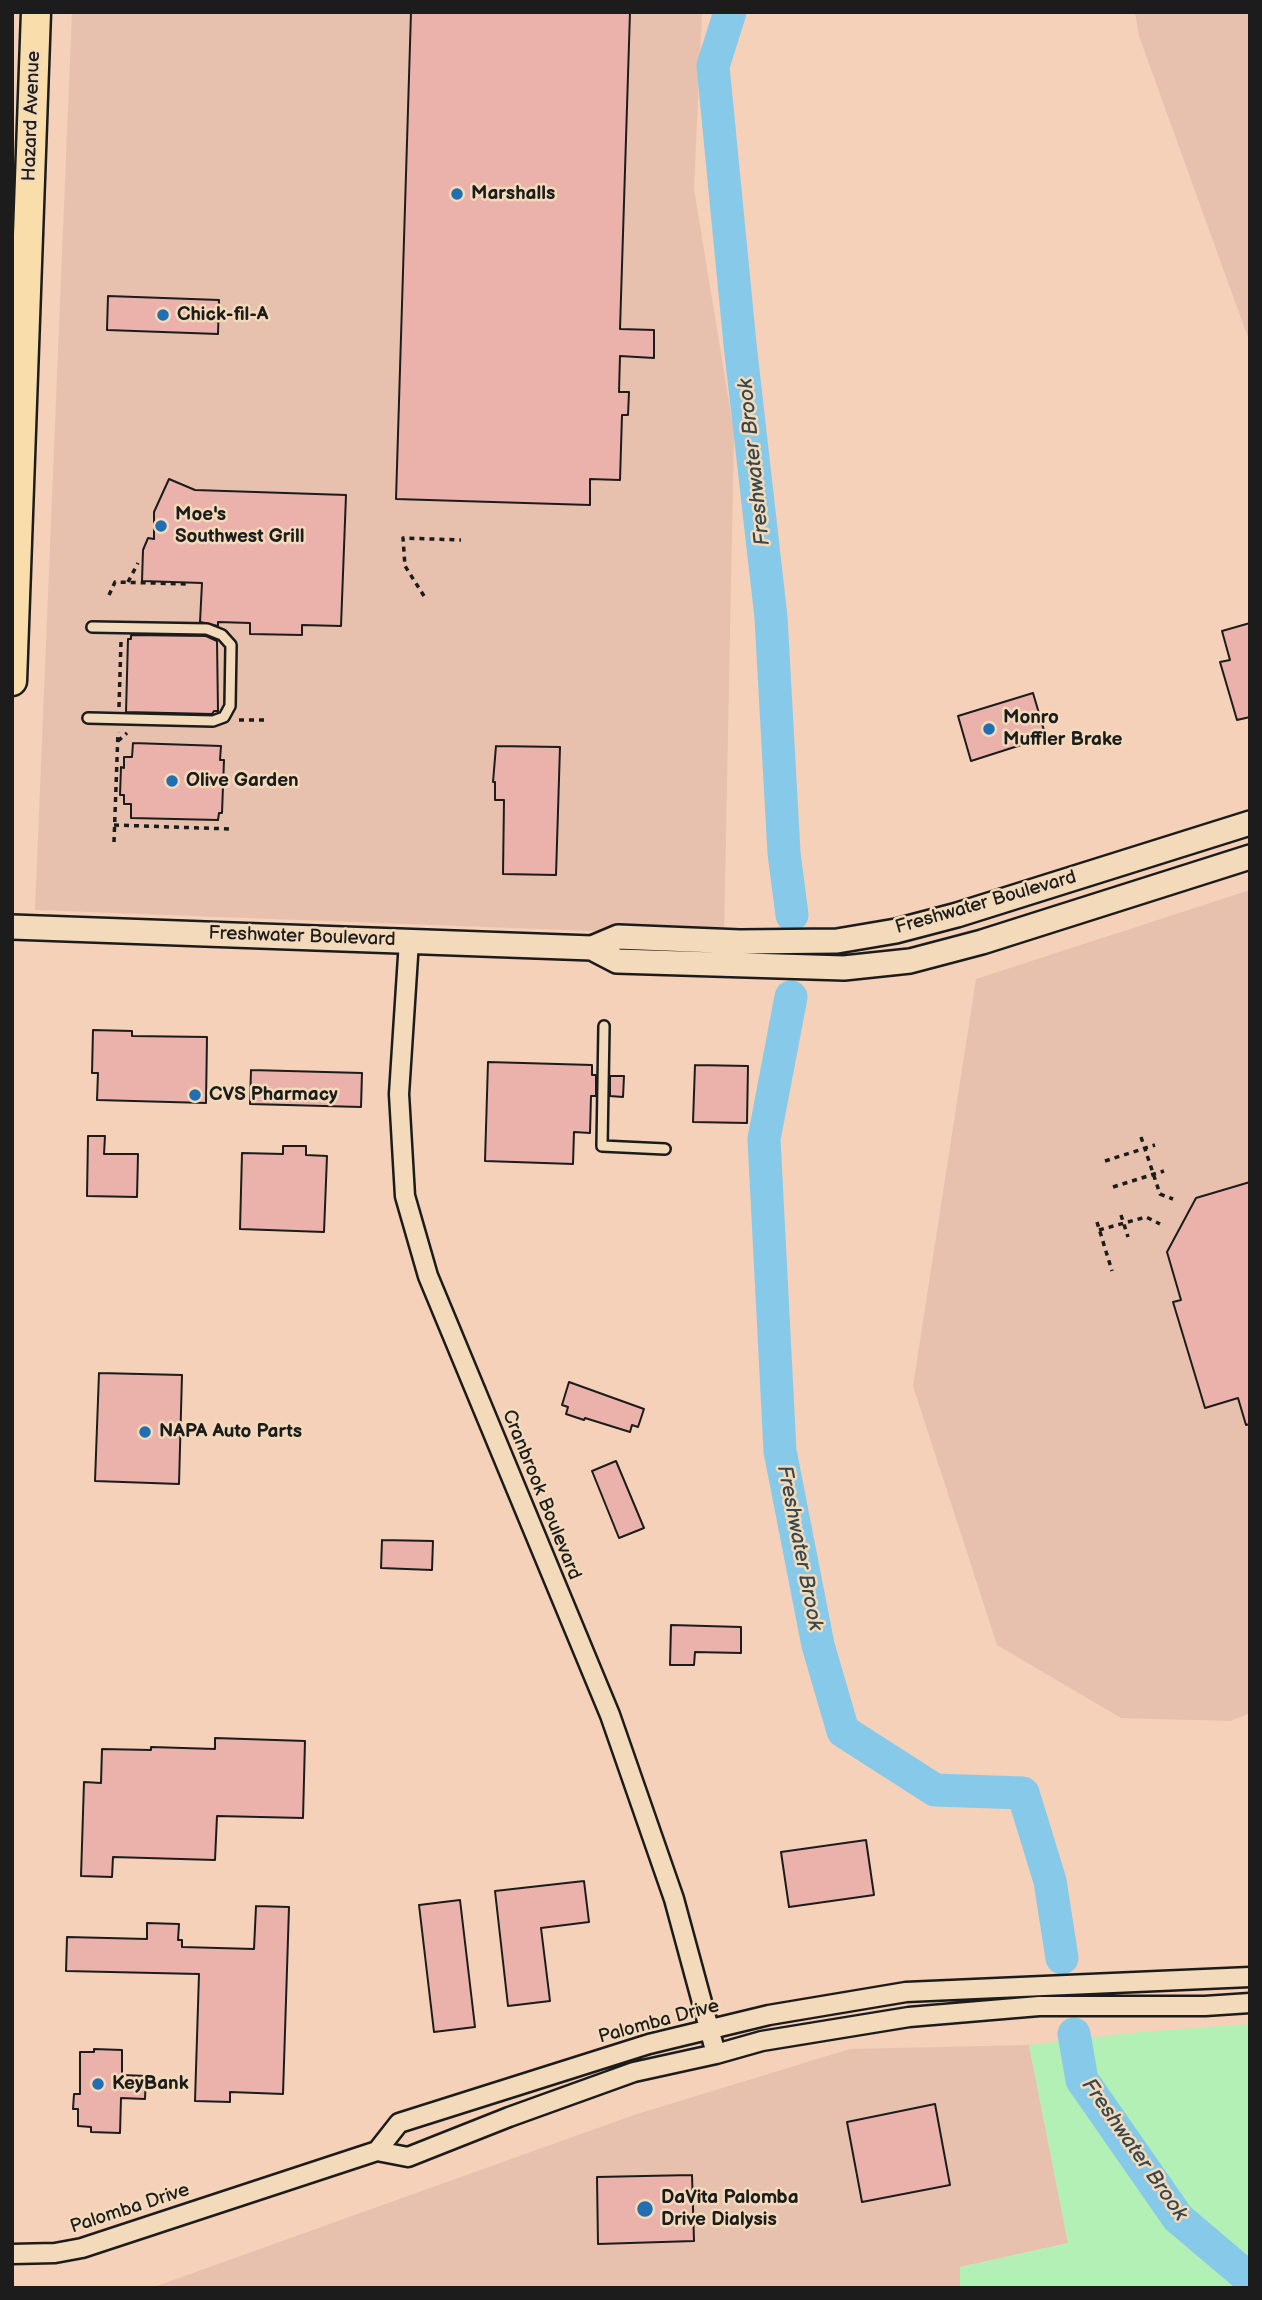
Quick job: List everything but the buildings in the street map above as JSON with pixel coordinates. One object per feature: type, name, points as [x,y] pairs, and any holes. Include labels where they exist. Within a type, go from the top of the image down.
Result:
[{"type":"main road","name":"Hazard Avenue","points":[[12,681],[18,379],[36,12]]},
{"type":"street","name":"Freshwater Boulevard","points":[[592,948],[618,936],[740,942],[837,941],[896,931],[957,915],[1250,823]]},
{"type":"street","points":[[1164,851],[1173,881]]},
{"type":"street","name":"Freshwater Boulevard","points":[[12,927],[592,948],[617,961],[844,968],[910,961],[982,942],[1250,856]]},
{"type":"street","name":"Cranbrook Boulevard","points":[[409,941],[399,1094],[405,1196],[428,1276],[610,1715],[674,1899],[716,2054]]},
{"type":"street","name":"Palomba Drive","points":[[377,2151],[399,2123],[596,2060],[769,2015],[906,1992],[1250,1977]]},
{"type":"street","points":[[972,1989],[972,2012]]},
{"type":"street","name":"Palomba Drive","points":[[12,2254],[48,2254],[82,2248],[377,2151],[408,2157],[509,2117],[634,2073],[775,2039],[909,2017],[1039,2006],[1205,2006],[1250,2003]]},
{"type":"lane","points":[[88,719],[213,721],[224,717],[230,706],[231,645],[222,635],[207,629],[92,627]]},
{"type":"lane","points":[[604,1026],[602,1146],[665,1149]]},
{"type":"path","points":[[424,596],[405,566],[403,538],[461,540]]},
{"type":"path","points":[[128,582],[138,563]]},
{"type":"path","points":[[109,595],[115,582],[188,584]]},
{"type":"path","points":[[118,713],[121,639]]},
{"type":"path","points":[[114,842],[118,727]]},
{"type":"path","points":[[114,825],[231,829]]},
{"type":"path","points":[[1141,1137],[1160,1194],[1173,1199]]},
{"type":"path","points":[[1105,1161],[1156,1145]]},
{"type":"path","points":[[1113,1187],[1164,1171]]},
{"type":"path","points":[[1121,1215],[1128,1237]]},
{"type":"path","points":[[1099,1230],[1146,1217],[1160,1224]]},
{"type":"path","points":[[1097,1222],[1112,1271]]},
{"type":"shaded area","points":[[72,12],[702,12],[694,189],[734,433],[724,936],[35,910]]},
{"type":"shaded area","points":[[1135,12],[1250,12],[1250,343],[1139,36]]},
{"type":"shaded area","points":[[1250,890],[1250,1713],[1231,1721],[1121,1718],[997,1645],[913,1386],[976,979]]},
{"type":"shaded area","points":[[1029,2045],[1068,2243],[960,2267],[960,2288],[151,2288],[634,2115],[850,2049]]},
{"type":"green space","points":[[1250,2024],[1250,2288],[960,2288],[960,2267],[1068,2243],[1029,2045],[1140,2032]]},
{"type":"waterway","name":"Freshwater Brook","points":[[730,12],[713,66],[740,344],[771,617],[784,853],[792,915]]},
{"type":"waterway","name":"Freshwater Brook","points":[[791,997],[764,1139],[780,1451],[818,1645],[843,1731],[935,1790],[1023,1793],[1050,1881],[1062,1958]]},
{"type":"waterway","name":"Freshwater Brook","points":[[1074,2034],[1082,2080],[1178,2218],[1250,2279]]},
{"type":"place","name":"Marshalls","points":[[457,194]]},
{"type":"place","name":"Chick-fil-A","points":[[163,315]]},
{"type":"place","name":"Moe's Southwest Grill","points":[[161,526]]},
{"type":"place","name":"Monro Muffler Brake","points":[[989,729]]},
{"type":"place","name":"Olive Garden","points":[[172,781]]},
{"type":"place","name":"CVS Pharmacy","points":[[195,1095]]},
{"type":"place","name":"NAPA Auto Parts","points":[[145,1432]]},
{"type":"place","name":"KeyBank","points":[[98,2084]]},
{"type":"place","name":"DaVita Palomba Drive Dialysis","points":[[645,2209]]}]
